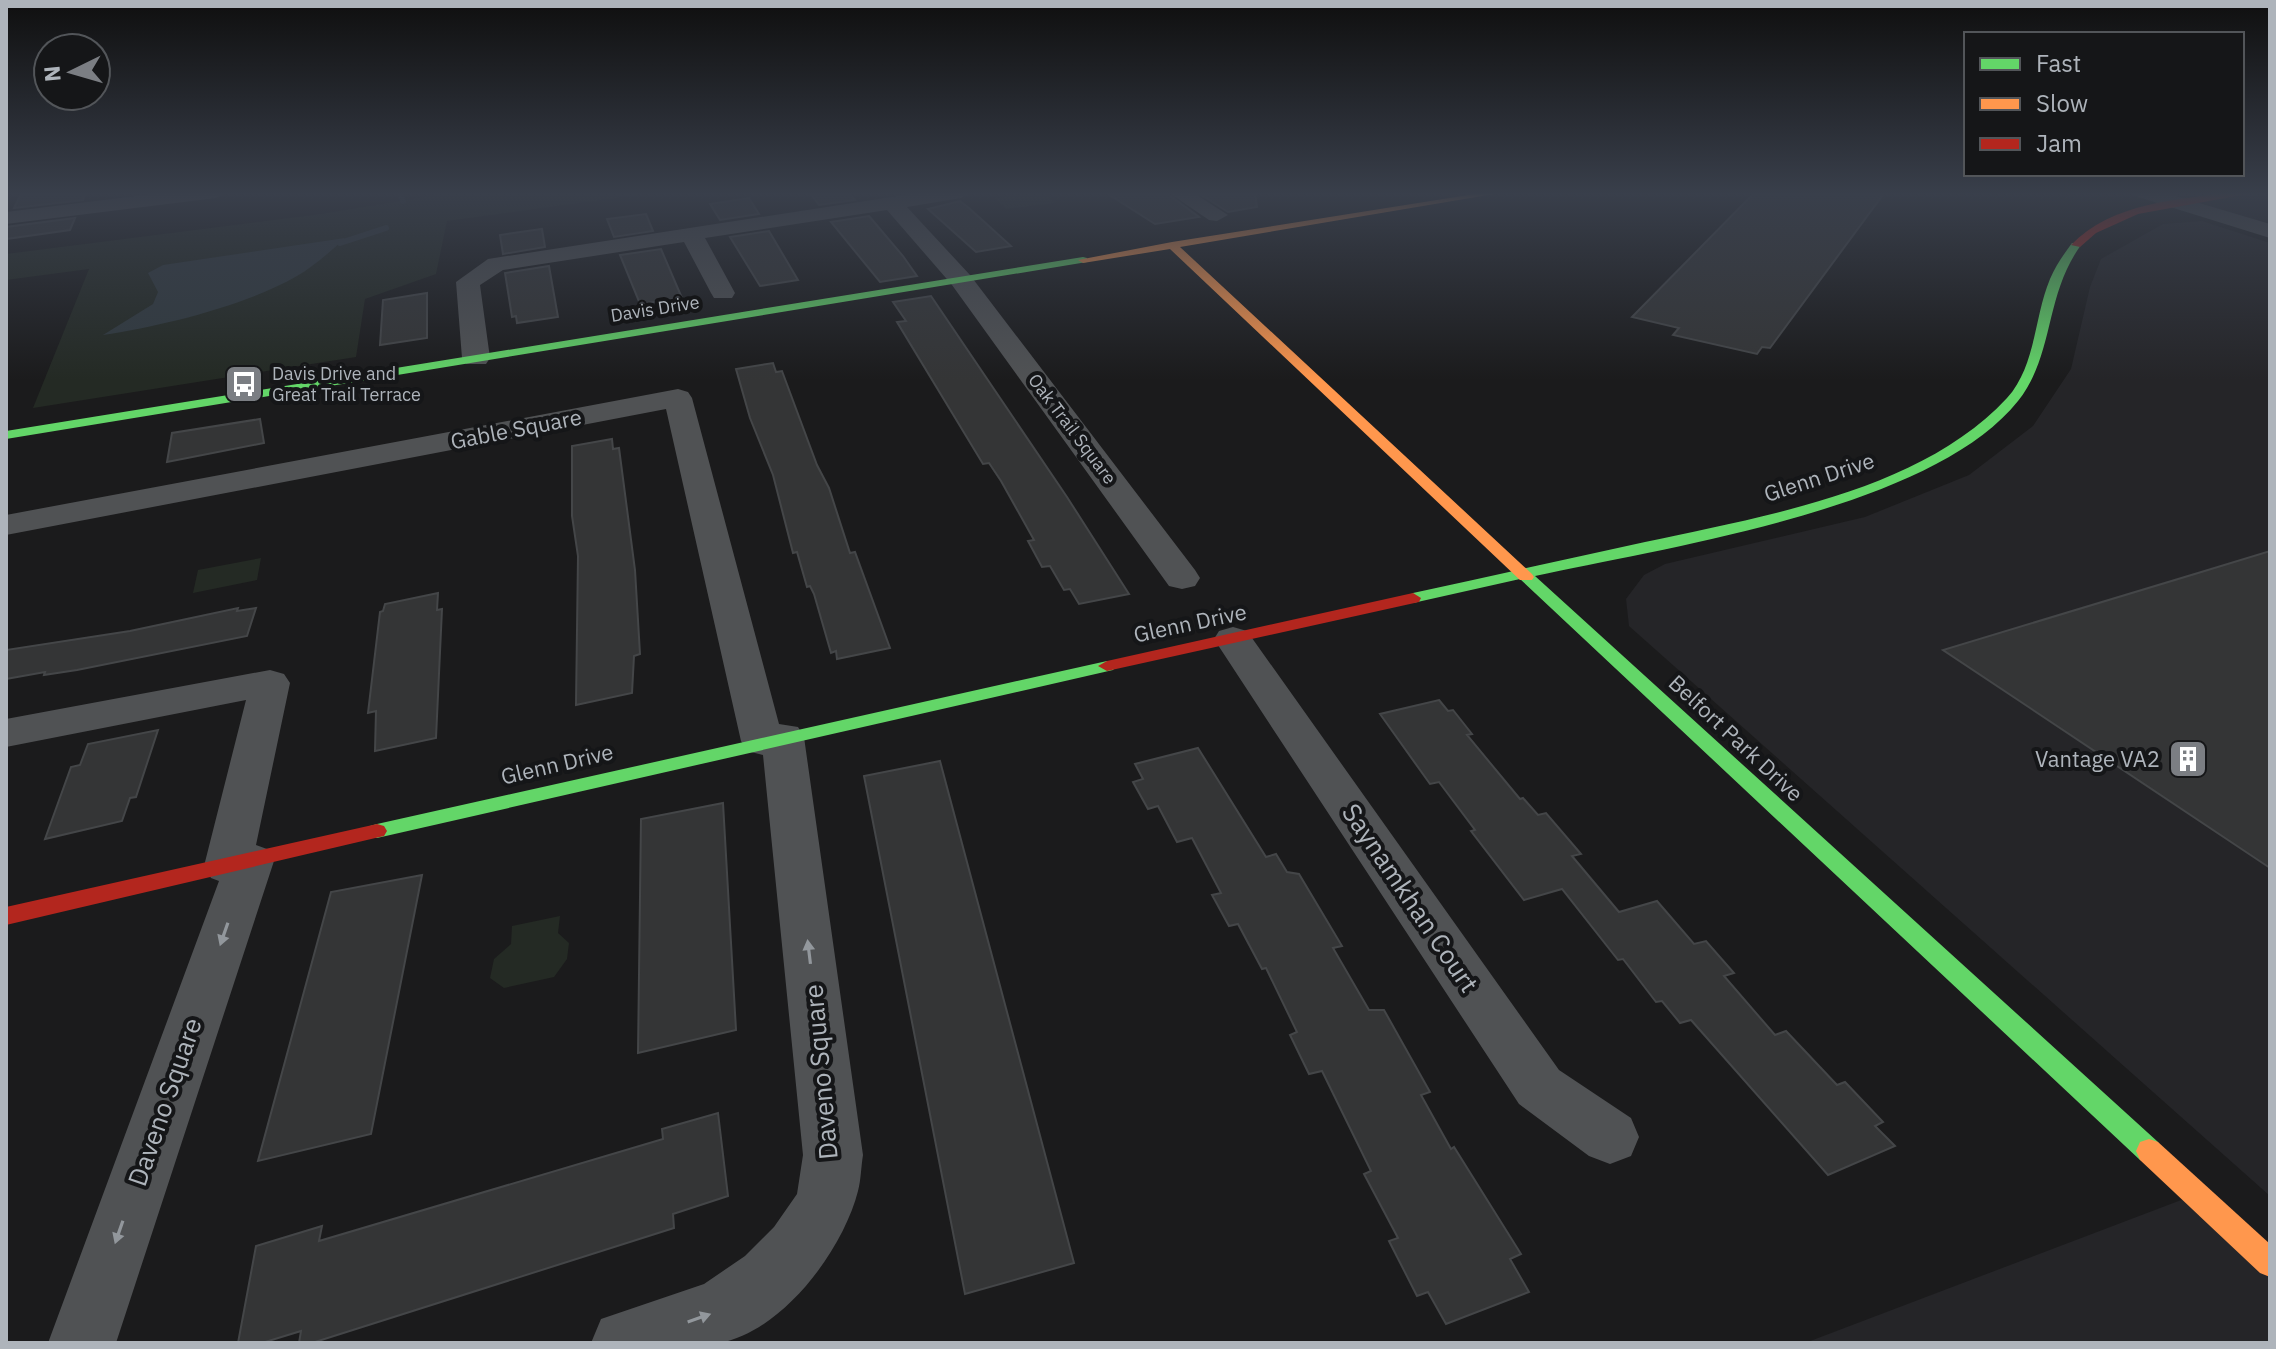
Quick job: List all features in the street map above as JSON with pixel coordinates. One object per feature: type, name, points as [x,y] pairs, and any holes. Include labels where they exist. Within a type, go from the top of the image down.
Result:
[{"type":"street","points":[[476,358],[468,282],[477,273],[507,261],[547,255]]},
{"type":"street","points":[[703,255],[723,293]]},
{"type":"street","name":"Oak Trail Square","points":[[939,255],[961,280],[1182,578]]},
{"type":"street","name":"Davis Drive","points":[[6,435],[1112,255]]},
{"type":"street","name":"Belfort Park Drive","points":[[1183,255],[1522,573],[2270,1263]]},
{"type":"street","name":"Glenn Drive","points":[[6,916],[773,739],[1789,515],[1881,484],[1965,442],[2013,401],[2032,362],[2067,255]]},
{"type":"street","name":"Gable Square","points":[[6,525],[678,398],[773,739]]},
{"type":"street","name":"Saynamkhan Court","points":[[1233,639],[1539,1087],[1610,1137]]},
{"type":"street","points":[[6,733],[270,683],[239,863]]},
{"type":"street","name":"Daveno Square","points":[[625,1343],[721,1310],[753,1291],[789,1256],[814,1224],[828,1194],[833,1155],[773,739]]},
{"type":"street","name":"Daveno Square","points":[[82,1343],[239,863]]},
{"type":"shaded area","points":[[6,255],[440,255],[436,274],[365,299],[356,357],[33,408],[89,269],[6,280]]},
{"type":"shaded area","points":[[231,255],[326,255],[303,272],[253,297],[177,320],[103,335],[153,304],[158,292],[148,273],[163,265]]},
{"type":"shaded area","points":[[2108,255],[2270,255],[2270,1196],[1629,626],[1626,599],[1644,575],[1665,564],[1865,517],[1969,475],[2033,426],[2071,369],[2090,287],[2101,259]]},
{"type":"shaded area","points":[[261,558],[257,580],[193,593],[198,570]]},
{"type":"shaded area","points":[[560,916],[558,933],[569,943],[567,959],[554,977],[504,988],[490,978],[494,959],[511,944],[512,926]]},
{"type":"shaded area","points":[[2197,1194],[2270,1263],[2270,1343],[1805,1343]]},
{"type":"building","points":[[620,255],[664,255],[682,298],[640,304]]},
{"type":"building","points":[[741,255],[783,255],[798,280],[760,286]]},
{"type":"building","points":[[858,255],[902,255],[917,276],[880,282]]},
{"type":"building","points":[[1693,255],[1839,255],[1770,348],[1762,347],[1757,354],[1673,335],[1679,328],[1632,317]]},
{"type":"building","points":[[549,266],[558,317],[517,323],[516,316],[512,317],[505,273]]},
{"type":"building","points":[[427,293],[427,338],[380,345],[383,300]]},
{"type":"building","points":[[931,296],[1129,594],[1079,604],[1070,589],[1064,590],[1050,566],[1042,567],[1028,541],[1034,540],[1001,481],[989,463],[983,464],[897,322],[906,321],[893,302]]},
{"type":"building","points":[[773,363],[776,372],[782,371],[817,465],[829,488],[850,553],[855,552],[890,648],[837,659],[836,651],[831,653],[814,594],[810,586],[807,587],[797,552],[793,553],[773,475],[750,418],[736,369]]},
{"type":"building","points":[[260,419],[264,443],[167,462],[172,433]]},
{"type":"building","points":[[612,439],[613,449],[619,448],[635,570],[640,654],[634,656],[632,693],[576,705],[578,556],[572,516],[572,446]]},
{"type":"building","name":"Vantage VA2","points":[[2270,551],[2270,868],[1943,650],[2198,573]]},
{"type":"building","points":[[438,593],[437,610],[442,609],[436,738],[375,751],[376,711],[368,713],[380,612],[385,604]]},
{"type":"building","points":[[238,608],[237,611],[256,608],[247,636],[77,670],[6,679],[6,650],[130,631]]},
{"type":"building","points":[[1439,700],[1448,711],[1453,710],[1472,734],[1467,735],[1520,799],[1523,798],[1538,815],[1546,813],[1581,854],[1572,856],[1619,912],[1657,901],[1694,944],[1706,941],[1734,973],[1724,976],[1775,1035],[1786,1031],[1837,1085],[1845,1082],[1883,1122],[1875,1126],[1895,1146],[1828,1175],[1691,1020],[1680,1023],[1662,1001],[1656,1002],[1562,889],[1524,900],[1471,831],[1475,830],[1439,782],[1430,784],[1380,714]]},
{"type":"building","points":[[158,730],[136,797],[130,798],[122,821],[45,839],[71,767],[80,765],[88,744]]},
{"type":"building","points":[[1198,748],[1266,857],[1276,854],[1287,872],[1299,874],[1342,946],[1333,948],[1369,1010],[1384,1010],[1430,1092],[1421,1095],[1451,1149],[1454,1147],[1521,1254],[1510,1259],[1529,1292],[1446,1324],[1428,1292],[1417,1296],[1389,1241],[1398,1238],[1364,1174],[1371,1171],[1322,1071],[1309,1074],[1290,1035],[1297,1032],[1266,968],[1262,969],[1238,924],[1229,926],[1212,895],[1221,893],[1192,838],[1177,842],[1158,806],[1148,809],[1133,782],[1143,779],[1135,764]]},
{"type":"building","points":[[940,761],[1074,1263],[965,1294],[864,776]]},
{"type":"building","points":[[723,803],[736,1030],[638,1053],[641,819]]},
{"type":"building","points":[[422,875],[371,1134],[258,1161],[331,892]]},
{"type":"building","points":[[718,1113],[728,1196],[673,1214],[674,1228],[312,1343],[299,1343],[301,1331],[262,1343],[238,1343],[256,1246],[322,1226],[319,1241],[663,1139],[662,1129]]},
{"type":"traffic: fast","points":[[1413,598],[1790,513],[1890,480],[1936,458],[1977,432],[2012,400],[2024,383],[2033,363],[2055,280],[2068,255]]},
{"type":"traffic: fast","points":[[6,435],[1083,260]]},
{"type":"traffic: fast","points":[[1526,577],[2149,1151]]},
{"type":"traffic: fast","points":[[377,831],[1107,666]]},
{"type":"traffic: slow","points":[[1083,260],[1114,255]]},
{"type":"traffic: slow","points":[[1183,255],[1526,577]]},
{"type":"traffic: slow","points":[[2149,1151],[2270,1263]]},
{"type":"traffic: jam","points":[[1107,666],[1413,598]]},
{"type":"traffic: jam","points":[[6,916],[377,831]]},
{"type":"place","name":"Davis Drive and Great Trail Terrace","points":[[244,384]]},
{"type":"place","name":"Vantage VA2","points":[[2188,759]]}]
